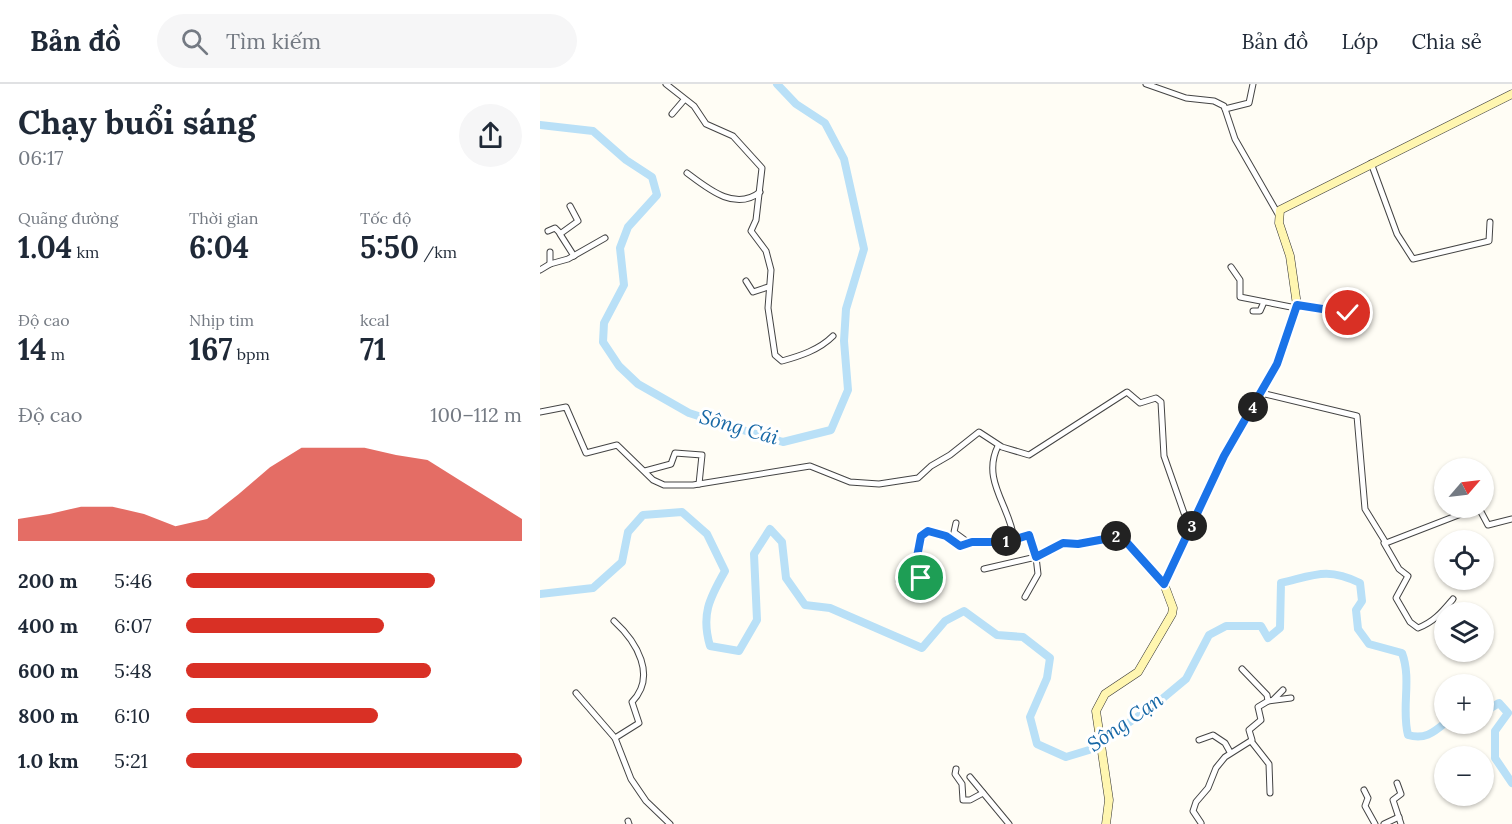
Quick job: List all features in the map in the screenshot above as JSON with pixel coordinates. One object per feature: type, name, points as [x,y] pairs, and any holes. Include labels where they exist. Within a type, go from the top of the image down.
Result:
[{"type":"street","points":[[1146,84],[1186,98],[1220,103],[1225,109],[1235,139],[1278,214],[1293,267],[1297,307],[1281,355],[1224,456],[1164,584]]},
{"type":"street","points":[[1225,109],[1249,103],[1253,84]]},
{"type":"street","points":[[668,85],[696,108],[706,123],[733,136],[757,161],[764,173],[756,220],[751,231],[766,251],[771,273],[768,287],[773,347],[780,360],[818,348],[833,336]]},
{"type":"street","points":[[1278,214],[1288,205],[1512,94]]},
{"type":"street","points":[[672,114],[684,100]]},
{"type":"street","points":[[1371,163],[1397,234],[1413,259],[1489,241],[1490,222]]},
{"type":"street","points":[[687,173],[716,195],[747,199],[760,192]]},
{"type":"street","points":[[560,233],[578,221],[570,206]]},
{"type":"street","points":[[548,231],[555,228],[574,256]]},
{"type":"street","points":[[540,270],[574,256],[605,238]]},
{"type":"street","points":[[550,252],[550,264]]},
{"type":"street","points":[[1231,267],[1240,280],[1240,297],[1362,317]]},
{"type":"street","points":[[746,281],[753,292],[768,287]]},
{"type":"street","points":[[1254,311],[1260,311],[1264,302]]},
{"type":"street","points":[[540,412],[566,406],[583,451],[589,453],[617,445],[656,483],[664,485],[699,484],[810,466],[850,482],[892,482],[920,477],[931,466],[950,456],[961,444],[972,439],[979,432],[998,446],[1029,455],[1038,452],[1077,422],[1114,402],[1125,392],[1129,392],[1140,403],[1158,398],[1163,417],[1162,441],[1167,468],[1184,513],[1194,523]]},
{"type":"street","points":[[1261,393],[1357,416],[1365,509],[1399,569],[1408,576],[1396,598],[1410,622],[1418,628],[1430,623],[1445,611],[1453,599]]},
{"type":"street","points":[[998,446],[991,465],[994,484],[1012,521],[1014,539]]},
{"type":"street","points":[[645,471],[671,464],[675,453],[702,455],[699,484]]},
{"type":"street","points":[[1384,543],[1390,543],[1474,509],[1480,510],[1488,525],[1512,519]]},
{"type":"street","points":[[956,522],[954,532],[969,543]]},
{"type":"street","points":[[899,581],[912,584],[921,578],[917,557],[924,533],[939,534],[960,546],[1030,536],[1038,574],[1025,597]]},
{"type":"street","points":[[984,569],[1036,557],[1063,543],[1078,544],[1121,536],[1164,584],[1173,608],[1172,614],[1138,672],[1105,694],[1096,711],[1100,752],[1109,800],[1106,824]]},
{"type":"street","points":[[614,621],[635,645],[645,676],[641,693],[632,702],[639,723],[615,738]]},
{"type":"street","points":[[1242,669],[1271,700]]},
{"type":"street","points":[[1270,792],[1269,764],[1251,741],[1249,730],[1261,720],[1258,707],[1283,690]]},
{"type":"street","points":[[576,693],[615,738],[631,779],[646,801],[670,824]]},
{"type":"street","points":[[1271,700],[1291,698]]},
{"type":"street","points":[[1198,741],[1214,735],[1225,743],[1230,752]]},
{"type":"street","points":[[1201,824],[1193,807],[1208,788],[1216,768],[1230,752],[1251,741]]},
{"type":"street","points":[[956,770],[955,774],[962,784],[963,800],[970,800],[983,793]]},
{"type":"street","points":[[970,777],[1009,824]]},
{"type":"street","points":[[1397,783],[1401,794],[1393,800],[1401,824]]},
{"type":"street","points":[[1364,790],[1368,798],[1365,806],[1375,824]]},
{"type":"street","points":[[1384,824],[1398,817]]},
{"type":"waterway","name":"Sông Cái","points":[[540,125],[593,131],[626,160],[652,177],[657,195],[628,227],[620,248],[624,285],[604,323],[603,342],[619,366],[638,384],[689,413],[783,442],[831,430],[848,390],[844,341],[846,309],[864,249],[844,159],[825,123],[796,104],[777,84]]},
{"type":"waterway","name":"Sông Cạn","points":[[540,594],[593,588],[622,562],[628,532],[643,515],[682,512],[707,534],[725,571],[708,607],[706,625],[710,646],[739,651],[757,620],[754,554],[770,529],[782,542],[786,578],[805,605],[830,608],[922,648],[945,621],[964,611],[997,635],[1023,637],[1050,658],[1047,678],[1030,717],[1037,744],[1066,757],[1089,750],[1156,704],[1186,679],[1209,635],[1226,626],[1261,626],[1268,638],[1280,628],[1281,583],[1312,575],[1339,575],[1360,583],[1362,601],[1356,610],[1358,629],[1369,644],[1402,653],[1406,673],[1408,735],[1419,737],[1434,731]]},
{"type":"waterway","name":"Sông Cạn","points":[[1494,706],[1499,703],[1508,713],[1495,731],[1495,758],[1512,783]]},
{"type":"route","points":[[921,578],[917,557],[921,536],[928,531],[946,536],[960,546],[972,542],[998,540],[1006,542],[1029,535],[1036,557],[1063,543],[1095,542],[1121,536],[1164,584],[1224,456],[1277,364],[1297,305],[1323,311],[1348,313]]}]
